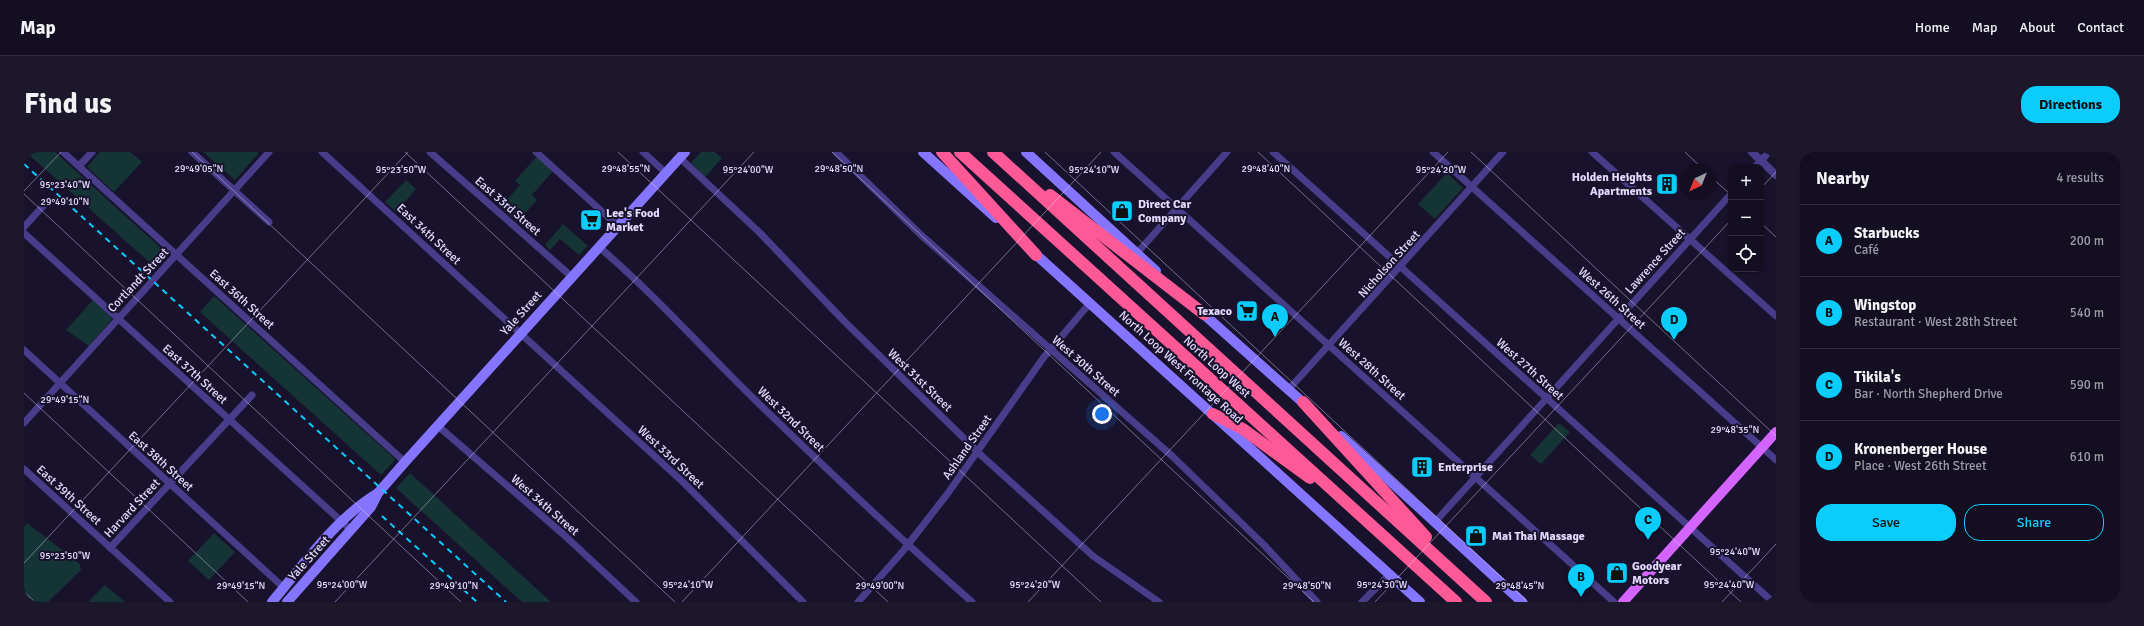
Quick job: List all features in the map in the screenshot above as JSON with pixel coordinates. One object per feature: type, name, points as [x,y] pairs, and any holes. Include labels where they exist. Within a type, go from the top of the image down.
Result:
[{"type":"highway","points":[[942,152],[1036,255]]},
{"type":"highway","name":"North Loop West","points":[[960,152],[1456,602]]},
{"type":"highway","points":[[994,152],[1204,314]]},
{"type":"highway","name":"North Loop West","points":[[994,152],[1486,602]]},
{"type":"highway","points":[[1303,402],[1476,593]]},
{"type":"highway","points":[[1213,414],[1243,429],[1362,516]]},
{"type":"main road","name":"North Loop West Frontage Road","points":[[923,152],[1420,602]]},
{"type":"main road","points":[[1026,152],[1522,602]]},
{"type":"main road","name":"Yale Street","points":[[287,602],[371,507],[378,493],[405,462],[682,155]]},
{"type":"main road","points":[[1623,602],[1776,432]]},
{"type":"main road","name":"Yale Street","points":[[272,602],[342,521],[364,502],[378,493]]},
{"type":"main road","points":[[318,548],[327,558]]},
{"type":"street","name":"East 36th Street","points":[[63,152],[405,462]]},
{"type":"street","points":[[79,166],[92,152]]},
{"type":"street","points":[[192,152],[269,222]]},
{"type":"street","name":"Cortlandt Street","points":[[24,423],[269,152]]},
{"type":"street","name":"East 34th Street","points":[[322,152],[520,333]]},
{"type":"street","name":"East 33rd Street","points":[[430,152],[572,276]]},
{"type":"street","points":[[536,152],[618,226]]},
{"type":"street","points":[[643,152],[666,172]]},
{"type":"street","name":"West 30th Street","points":[[836,152],[921,235],[1172,456],[1264,545],[1317,602]]},
{"type":"street","name":"West 28th Street","points":[[1114,152],[1614,602]]},
{"type":"street","points":[[1137,253],[1227,152]]},
{"type":"street","name":"West 27th Street","points":[[1273,152],[1773,602]]},
{"type":"street","name":"West 26th Street","points":[[1433,152],[1776,460]]},
{"type":"street","name":"Nicholson Street","points":[[1289,389],[1504,152]]},
{"type":"street","points":[[1592,152],[1776,316]]},
{"type":"street","points":[[1752,152],[1758,164],[1769,152]]},
{"type":"street","name":"West 31st Street","points":[[682,155],[759,232],[845,322],[978,452],[1093,556],[1159,602]]},
{"type":"street","points":[[1764,168],[1776,175]]},
{"type":"street","name":"Lawrence Street","points":[[1435,522],[1728,197]]},
{"type":"street","points":[[24,227],[45,204]]},
{"type":"street","name":"East 37th Street","points":[[24,234],[351,530]]},
{"type":"street","name":"West 32nd Street","points":[[599,247],[652,296],[812,456],[907,545],[972,602]]},
{"type":"street","name":"Ashland Street","points":[[858,602],[907,545],[978,452],[1050,349],[1090,303]]},
{"type":"street","name":"West 33rd Street","points":[[520,333],[684,483],[802,602]]},
{"type":"street","name":"East 38th Street","points":[[24,350],[284,588]]},
{"type":"street","name":"Harvard Street","points":[[110,548],[252,395]]},
{"type":"street","name":"West 34th Street","points":[[438,426],[563,534],[636,602]]},
{"type":"street","name":"East 39th Street","points":[[24,470],[170,602]]},
{"type":"street","points":[[1362,602],[1389,575]]},
{"type":"green space","points":[[26,152],[55,152],[163,250],[150,263]]},
{"type":"green space","points":[[100,152],[130,152],[142,162],[114,192],[87,167]]},
{"type":"green space","points":[[203,152],[257,152],[259,153],[235,180]]},
{"type":"green space","points":[[701,152],[715,152],[722,158],[705,177],[691,163]]},
{"type":"green space","points":[[537,156],[553,171],[532,195],[537,200],[517,222],[500,207],[520,185],[515,181]]},
{"type":"green space","points":[[1447,173],[1463,188],[1435,219],[1418,204]]},
{"type":"green space","points":[[406,180],[416,189],[396,212],[385,202]]},
{"type":"green space","points":[[563,224],[588,246],[579,255],[560,239],[550,250],[545,245]]},
{"type":"green space","points":[[214,296],[393,457],[395,460],[381,475],[200,312]]},
{"type":"green space","points":[[93,300],[112,318],[89,346],[66,330]]},
{"type":"green space","points":[[1559,423],[1570,432],[1541,464],[1530,455]]},
{"type":"green space","points":[[410,473],[551,602],[522,602],[396,488]]},
{"type":"green space","points":[[27,523],[80,564],[81,570],[48,602],[24,602],[24,527]]},
{"type":"green space","points":[[214,533],[235,552],[209,580],[188,561]]},
{"type":"green space","points":[[105,585],[125,602],[88,602]]},
{"type":"railway","points":[[24,164],[506,602]]},
{"type":"railway","points":[[382,516],[477,602]]},
{"type":"place","name":"Holden Heights Apartments","points":[[1667,184]]},
{"type":"place","name":"Direct Car Company","points":[[1122,211]]},
{"type":"place","name":"Lee's Food Market","points":[[591,220]]},
{"type":"place","name":"Texaco","points":[[1247,311]]},
{"type":"place","name":"Starbucks","points":[[1275,337]]},
{"type":"place","name":"Kronenberger House","points":[[1674,340]]},
{"type":"place","name":"Enterprise","points":[[1422,467]]},
{"type":"place","name":"Mai Thai Massage","points":[[1476,536]]},
{"type":"place","name":"Tikila's","points":[[1648,540]]},
{"type":"place","name":"Goodyear Motors","points":[[1617,573]]},
{"type":"place","name":"Wingstop","points":[[1581,597]]}]
